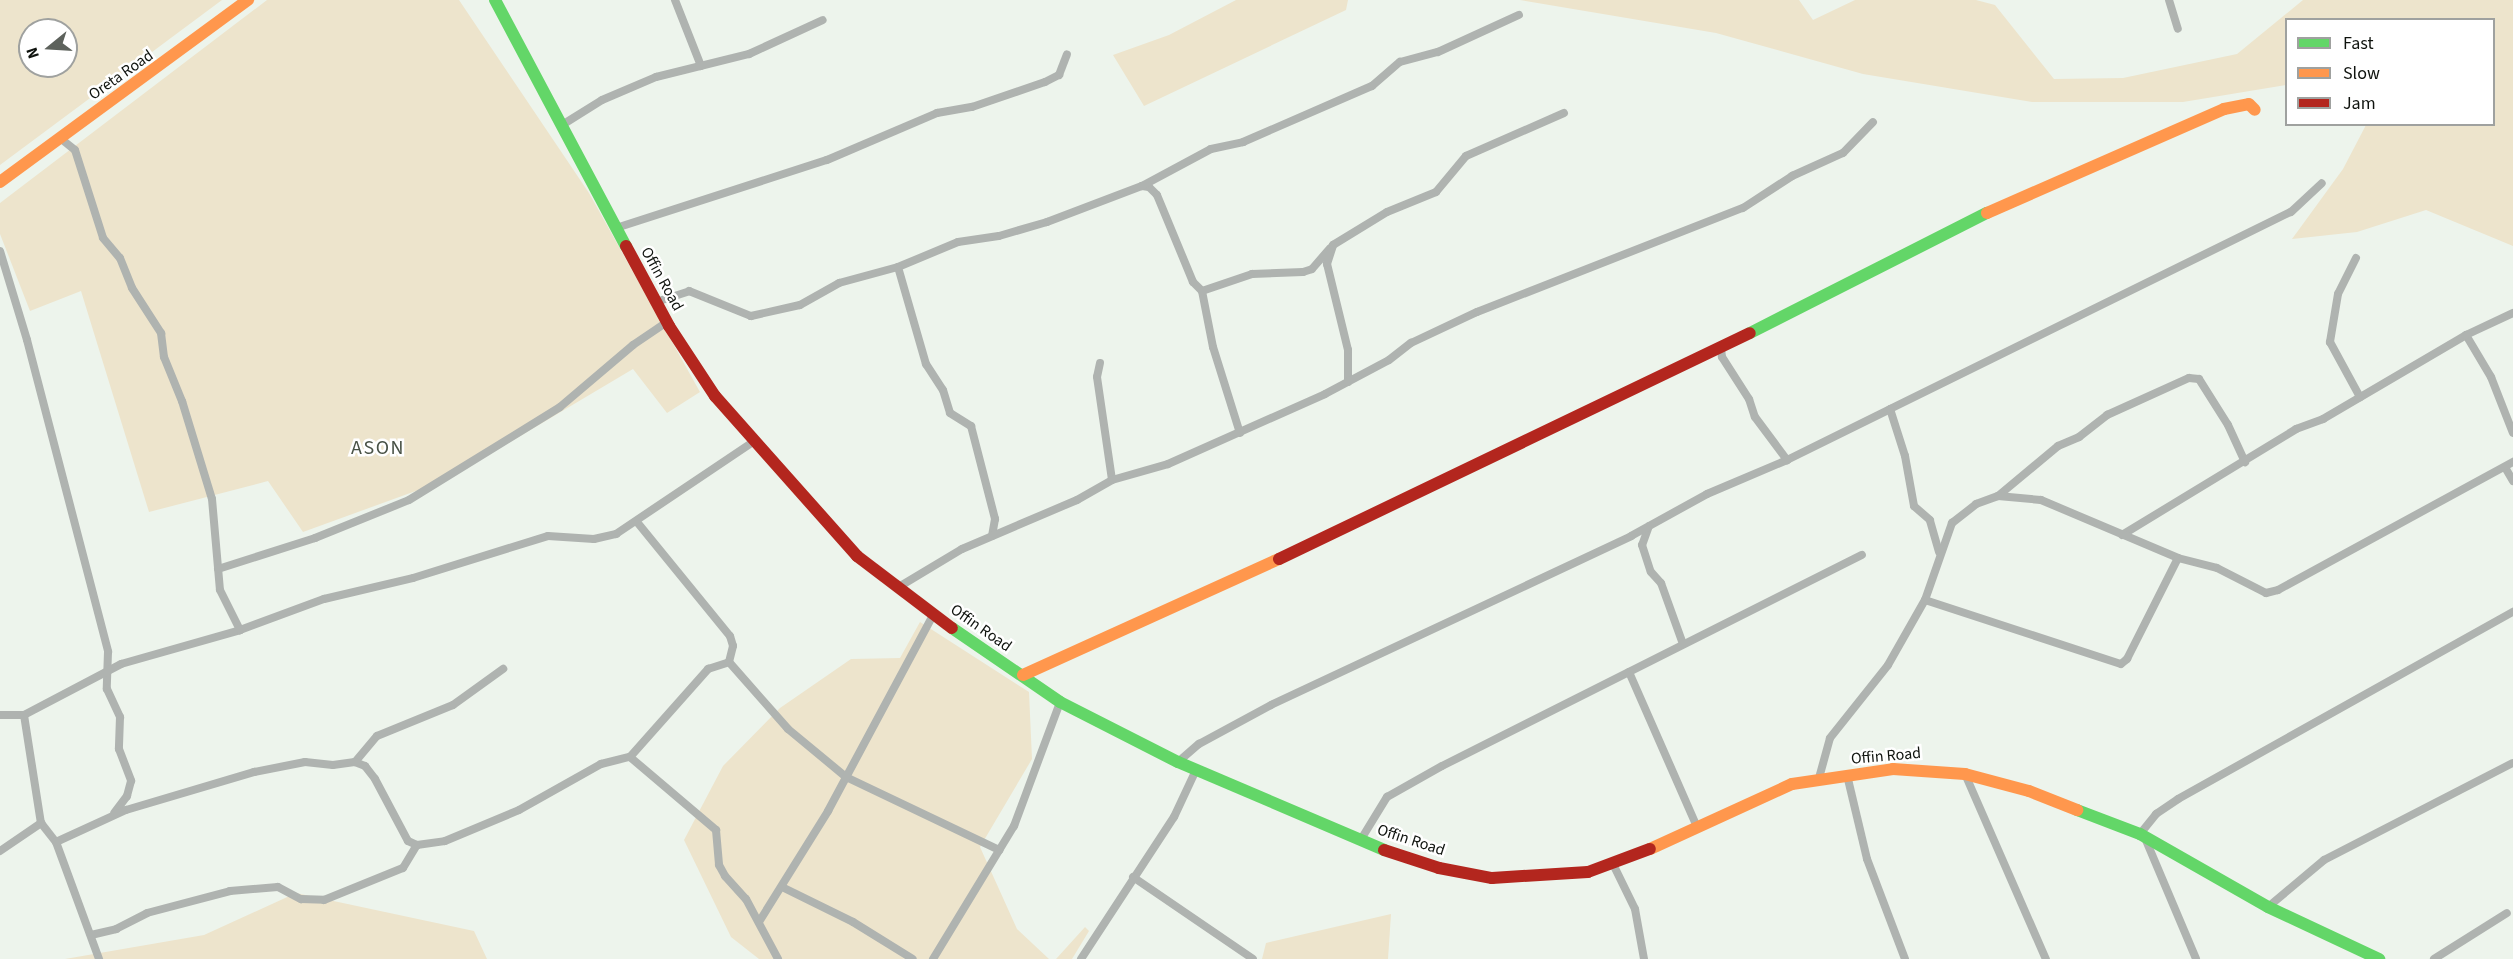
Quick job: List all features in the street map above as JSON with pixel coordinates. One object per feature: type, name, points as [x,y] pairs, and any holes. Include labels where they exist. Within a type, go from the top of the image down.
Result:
[{"type":"street","name":"Oreta Road","points":[[5,178],[248,0]]},
{"type":"street","name":"Offin Road","points":[[495,0],[667,322],[715,396],[753,442],[856,556],[933,615],[1059,702],[1178,762],[1360,841],[1439,868],[1492,878],[1546,878],[1588,872],[1677,840],[1697,827],[1792,784],[1819,778],[1921,769],[1965,774],[2029,790],[2142,835],[2268,907],[2379,959]]},
{"type":"street","points":[[675,0],[701,66]]},
{"type":"street","points":[[2169,0],[2178,29]]},
{"type":"street","points":[[656,302],[689,291],[751,316],[800,305],[838,283],[898,267],[958,242],[999,236],[1047,222],[1142,186],[1211,149],[1243,142],[1372,86],[1400,62],[1438,52],[1519,15]]},
{"type":"street","points":[[562,125],[613,96],[656,77],[749,54],[823,20]]},
{"type":"street","points":[[616,228],[827,160],[937,113],[972,107],[1045,82],[1059,75],[1066,54]]},
{"type":"street","points":[[1023,675],[1324,538],[1623,391],[1721,348],[2015,198],[2129,147],[2240,104],[2249,104],[2255,110]]},
{"type":"street","points":[[1202,291],[1252,273],[1303,272],[1312,269],[1332,246],[1387,212],[1436,192],[1466,156],[1564,113]]},
{"type":"street","points":[[897,588],[923,570],[992,536],[1077,500],[1112,480],[1168,464],[1348,382],[1411,343],[1476,312],[1743,208],[1792,176],[1843,153],[1873,122]]},
{"type":"street","points":[[60,138],[75,150],[103,238],[120,258],[132,288],[161,333],[164,357],[183,401],[212,499],[220,590],[240,630]]},
{"type":"street","points":[[1178,762],[1199,744],[1270,705],[1649,525],[1707,494],[1787,460],[2290,212],[2322,183]]},
{"type":"street","points":[[1142,186],[1149,187],[1156,195],[1194,282],[1202,291],[1213,347],[1240,433]]},
{"type":"street","points":[[1332,246],[1327,264],[1348,350],[1348,382]]},
{"type":"street","points":[[0,251],[27,340],[108,652],[107,689],[120,717],[119,749],[131,781],[127,796],[112,816]]},
{"type":"street","points":[[2356,258],[2338,294],[2330,342],[2360,397]]},
{"type":"street","points":[[898,267],[926,364],[943,390],[950,413],[971,426],[974,433],[995,519],[992,536]]},
{"type":"street","points":[[2122,535],[2189,492],[2245,462],[2296,429],[2360,397],[2466,335],[2513,313]]},
{"type":"street","points":[[218,569],[315,538],[409,500],[560,407],[633,345],[667,322]]},
{"type":"street","points":[[2466,335],[2491,376],[2513,433]]},
{"type":"street","points":[[1721,348],[1722,357],[1749,399],[1755,417],[1787,460]]},
{"type":"street","points":[[1100,363],[1098,386],[1112,480]]},
{"type":"street","points":[[1819,778],[1830,738],[1888,664],[1925,600],[1952,523],[1964,511],[1998,496],[2058,446],[2079,437],[2107,415],[2189,378],[2199,379],[2228,425],[2245,462]]},
{"type":"street","points":[[1890,409],[1905,456],[1914,506],[1930,520],[1940,553]]},
{"type":"street","points":[[0,715],[24,715],[107,671],[240,630],[324,599],[480,559],[533,539],[548,536],[594,539],[637,522],[753,442]]},
{"type":"street","points":[[1998,496],[2042,500],[2178,558],[2217,568],[2258,591],[2278,590],[2506,469],[2513,462]]},
{"type":"street","points":[[2506,469],[2513,481]]},
{"type":"street","points":[[637,522],[730,636],[733,646],[729,662]]},
{"type":"street","points":[[1649,525],[1642,545],[1651,572],[1661,583],[1683,644]]},
{"type":"street","points":[[1360,841],[1387,797],[1683,644],[1862,555]]},
{"type":"street","points":[[1925,600],[2121,664],[2127,658],[2178,558]]},
{"type":"street","points":[[2196,959],[2142,835],[2156,814],[2178,799],[2513,612]]},
{"type":"street","points":[[759,922],[846,777],[933,615]]},
{"type":"street","points":[[56,842],[112,816],[254,772],[305,762],[333,765],[355,762],[365,766],[375,779],[399,829],[417,845],[445,841],[519,810],[601,764],[630,756],[708,669],[729,662]]},
{"type":"street","points":[[729,662],[788,729],[846,777],[999,850]]},
{"type":"street","points":[[355,762],[377,736],[453,705],[503,669]]},
{"type":"street","points":[[1629,672],[1697,827]]},
{"type":"street","points":[[933,959],[999,850],[1027,794],[1059,702]]},
{"type":"street","points":[[24,715],[41,823],[56,842],[99,959]]},
{"type":"street","points":[[630,756],[716,830],[722,870],[759,922],[778,959]]},
{"type":"street","points":[[2268,907],[2324,860],[2513,763]]},
{"type":"street","points":[[1081,959],[1174,817],[1196,770]]},
{"type":"street","points":[[1965,774],[2046,959]]},
{"type":"street","points":[[1847,776],[1867,859],[1905,959]]},
{"type":"street","points":[[0,851],[41,823]]},
{"type":"street","points":[[91,935],[116,929],[147,913],[230,891],[278,887],[301,899],[324,900],[403,868],[417,845]]},
{"type":"street","points":[[1613,864],[1635,909],[1644,959]]},
{"type":"street","points":[[1133,877],[1253,959]]},
{"type":"street","points":[[782,887],[853,922],[913,959]]},
{"type":"street","points":[[2434,959],[2507,913]]},
{"type":"shaded area","points":[[0,0],[222,0],[0,165]]},
{"type":"shaded area","points":[[267,0],[459,0],[589,193],[700,392],[667,413],[633,369],[446,480],[303,532],[268,481],[149,512],[81,291],[30,311],[0,234],[0,203]]},
{"type":"shaded area","points":[[1236,0],[1348,0],[1346,10],[1144,106],[1113,55],[1169,35]]},
{"type":"shaded area","points":[[1520,0],[1799,0],[1813,20],[1855,0],[1976,0],[1995,5],[2054,79],[2123,78],[2237,54],[2303,0],[2513,0],[2513,246],[2426,210],[2357,232],[2292,239],[2343,169],[2365,126],[2495,126],[2495,18],[2285,18],[2285,85],[2183,102],[2032,102],[1863,74],[1716,33]]},
{"type":"shaded area","points":[[920,622],[1029,692],[1032,759],[980,847],[1017,929],[1049,959],[759,959],[731,937],[684,840],[723,766],[780,708],[851,659],[900,658]]},
{"type":"shaded area","points":[[296,893],[474,931],[487,959],[65,959],[204,935]]},
{"type":"shaded area","points":[[1391,914],[1388,959],[1262,959],[1266,943]]},
{"type":"shaded area","points":[[1085,927],[1089,931],[1072,959],[1056,959]]},
{"type":"traffic: fast","points":[[495,0],[626,246]]},
{"type":"traffic: fast","points":[[1750,333],[1987,213]]},
{"type":"traffic: fast","points":[[952,628],[1060,702],[1178,762],[1384,850]]},
{"type":"traffic: fast","points":[[2077,810],[2140,834],[2268,907],[2379,959]]},
{"type":"traffic: slow","points":[[0,182],[248,0]]},
{"type":"traffic: slow","points":[[1987,213],[2224,109],[2249,104],[2255,110]]},
{"type":"traffic: slow","points":[[1023,675],[1279,559]]},
{"type":"traffic: slow","points":[[1650,849],[1792,784],[1893,769],[1965,774],[2029,791],[2077,810]]},
{"type":"traffic: jam","points":[[626,246],[669,326],[715,396],[857,556],[952,628]]},
{"type":"traffic: jam","points":[[1279,559],[1750,333]]},
{"type":"traffic: jam","points":[[1384,850],[1439,868],[1492,878],[1588,872],[1650,849]]},
{"type":"district","name":"ASON","points":[[378,448]]}]
